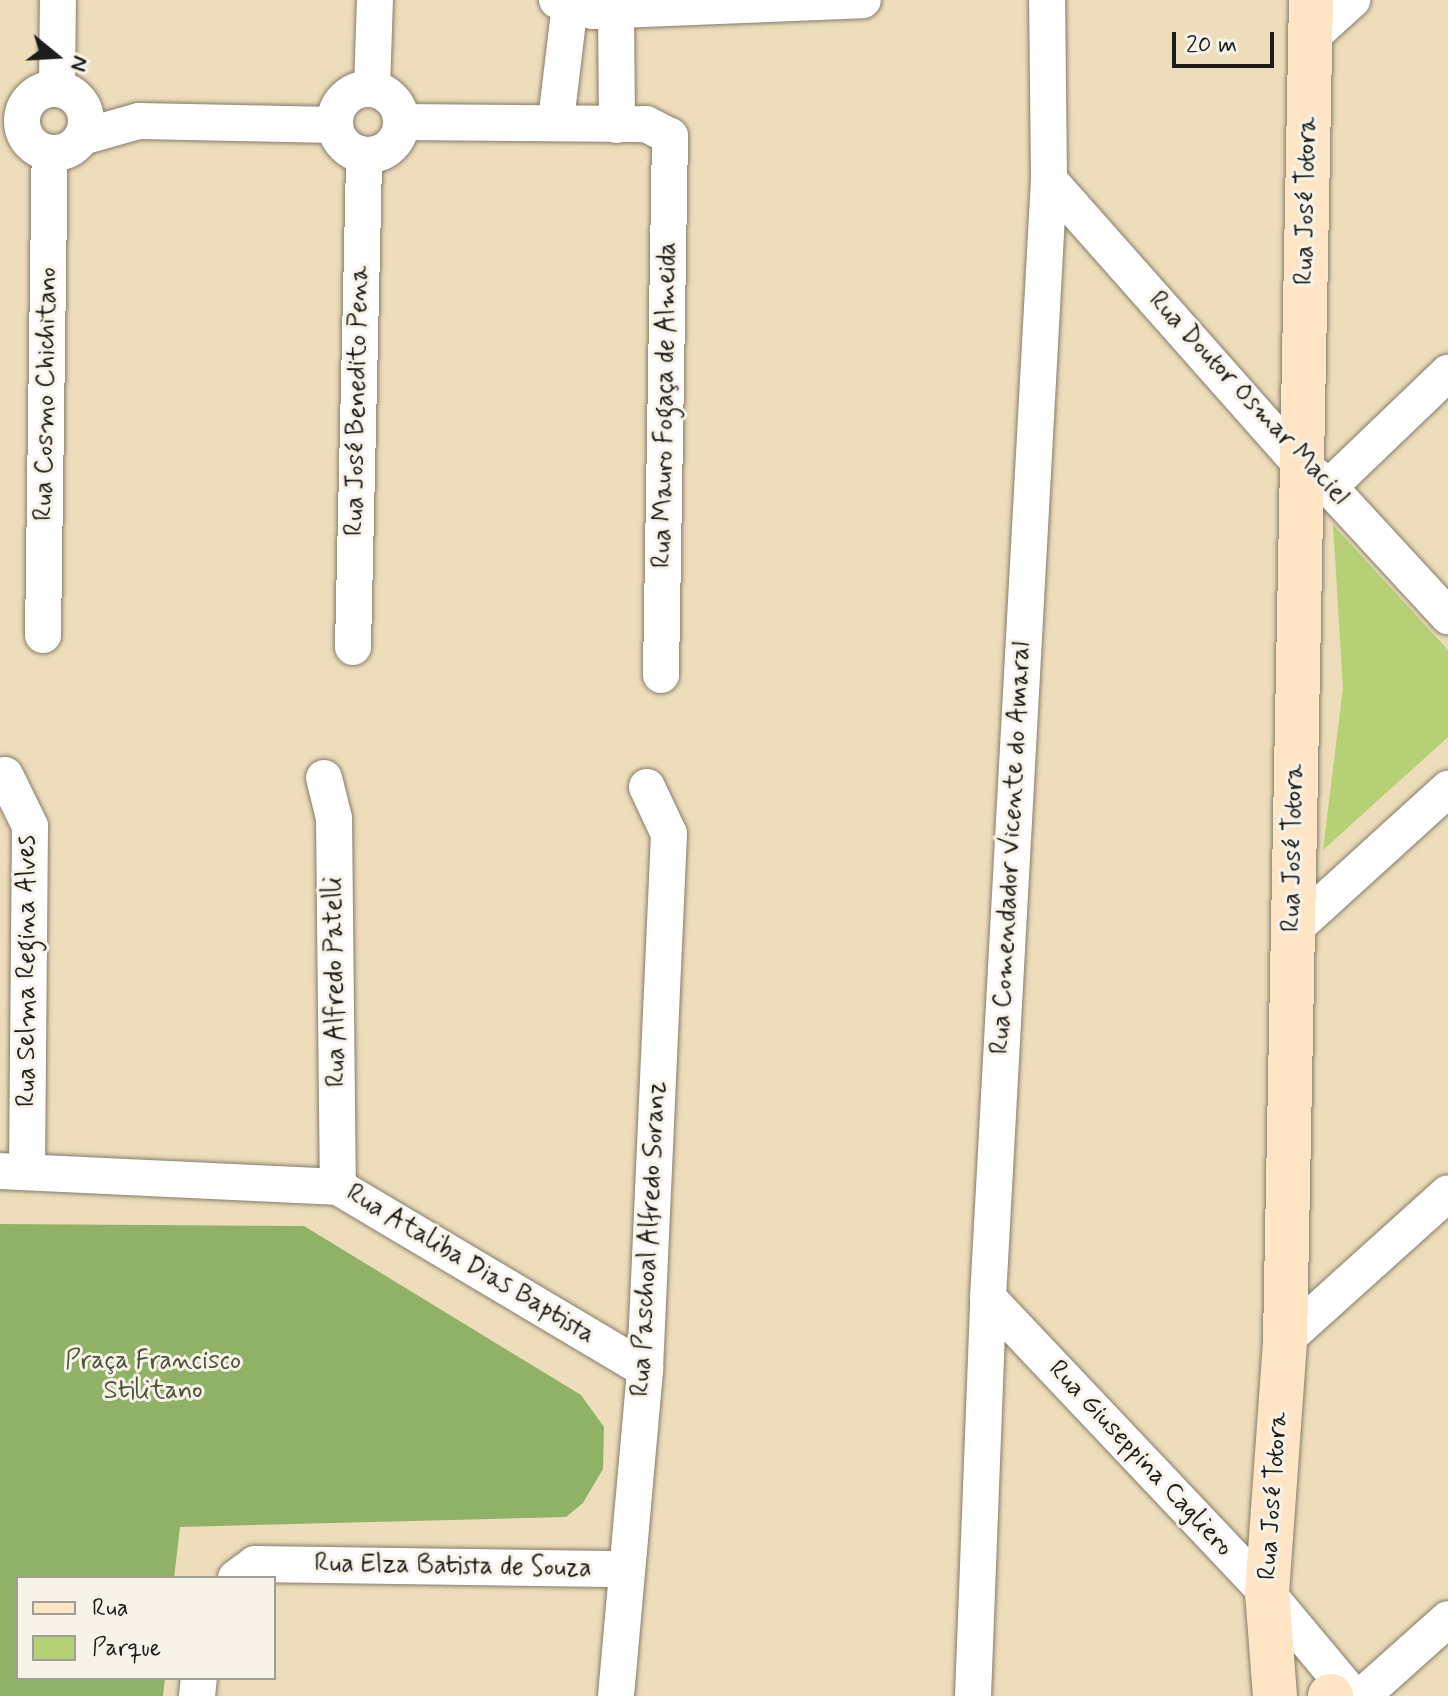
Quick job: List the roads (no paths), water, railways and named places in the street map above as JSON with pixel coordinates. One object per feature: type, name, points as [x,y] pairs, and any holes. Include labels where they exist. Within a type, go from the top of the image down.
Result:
[{"type":"main road","name":"Rua José Totora","points":[[1275,1696],[1267,1593],[1285,1340],[1293,930],[1315,476],[1310,19]]},
{"type":"street","points":[[58,0],[68,95],[86,124],[82,137]]},
{"type":"street","points":[[372,89],[375,0]]},
{"type":"street","points":[[556,120],[564,2],[593,11],[863,0]]},
{"type":"street","name":"Rua Comendador Vicente do Amaral","points":[[973,1696],[988,1298],[1049,180],[1047,0]]},
{"type":"street","points":[[1310,19],[1352,0]]},
{"type":"street","points":[[401,122],[556,120],[617,125],[616,10]]},
{"type":"street","points":[[372,89],[392,98],[401,122],[391,147],[364,155],[344,145],[335,125],[345,98],[372,89]]},
{"type":"street","points":[[139,121],[68,95],[33,96],[13,111],[26,142],[63,152],[82,137],[139,121],[335,125]]},
{"type":"street","name":"Rua Mauro Fogaça de Almeida","points":[[617,125],[646,124],[670,136],[661,675]]},
{"type":"street","name":"Rua Cosmo Chichitano","points":[[26,142],[43,635]]},
{"type":"street","name":"Rua José Benedito Pena","points":[[353,647],[364,155]]},
{"type":"street","name":"Rua Doutor Osmar Maciel","points":[[1049,180],[1315,476],[1448,616]]},
{"type":"street","points":[[1315,476],[1448,373]]},
{"type":"street","name":"Rua Selma Regina Alves","points":[[5,775],[30,826],[14,1171]]},
{"type":"street","name":"Rua Alfredo Patelli","points":[[324,778],[334,818],[338,1187]]},
{"type":"street","name":"Rua Paschoal Alfredo Soranz","points":[[616,1696],[645,1369],[669,834],[647,787]]},
{"type":"street","points":[[1293,930],[1448,789]]},
{"type":"street","name":"Rua Ataliba Dias Baptista","points":[[14,1171],[338,1187],[645,1369]]},
{"type":"street","points":[[1285,1340],[1448,1193]]},
{"type":"street","name":"Rua Giuseppina Cagliero","points":[[988,1298],[1267,1593],[1353,1696]]},
{"type":"street","name":"Rua Elza Batista de Souza","points":[[239,1576],[255,1564],[627,1569]]},
{"type":"street","points":[[1362,1696],[1448,1619]]},
{"type":"park label","name":"Praça Francisco Stilitano","points":[[153,1377]]}]
